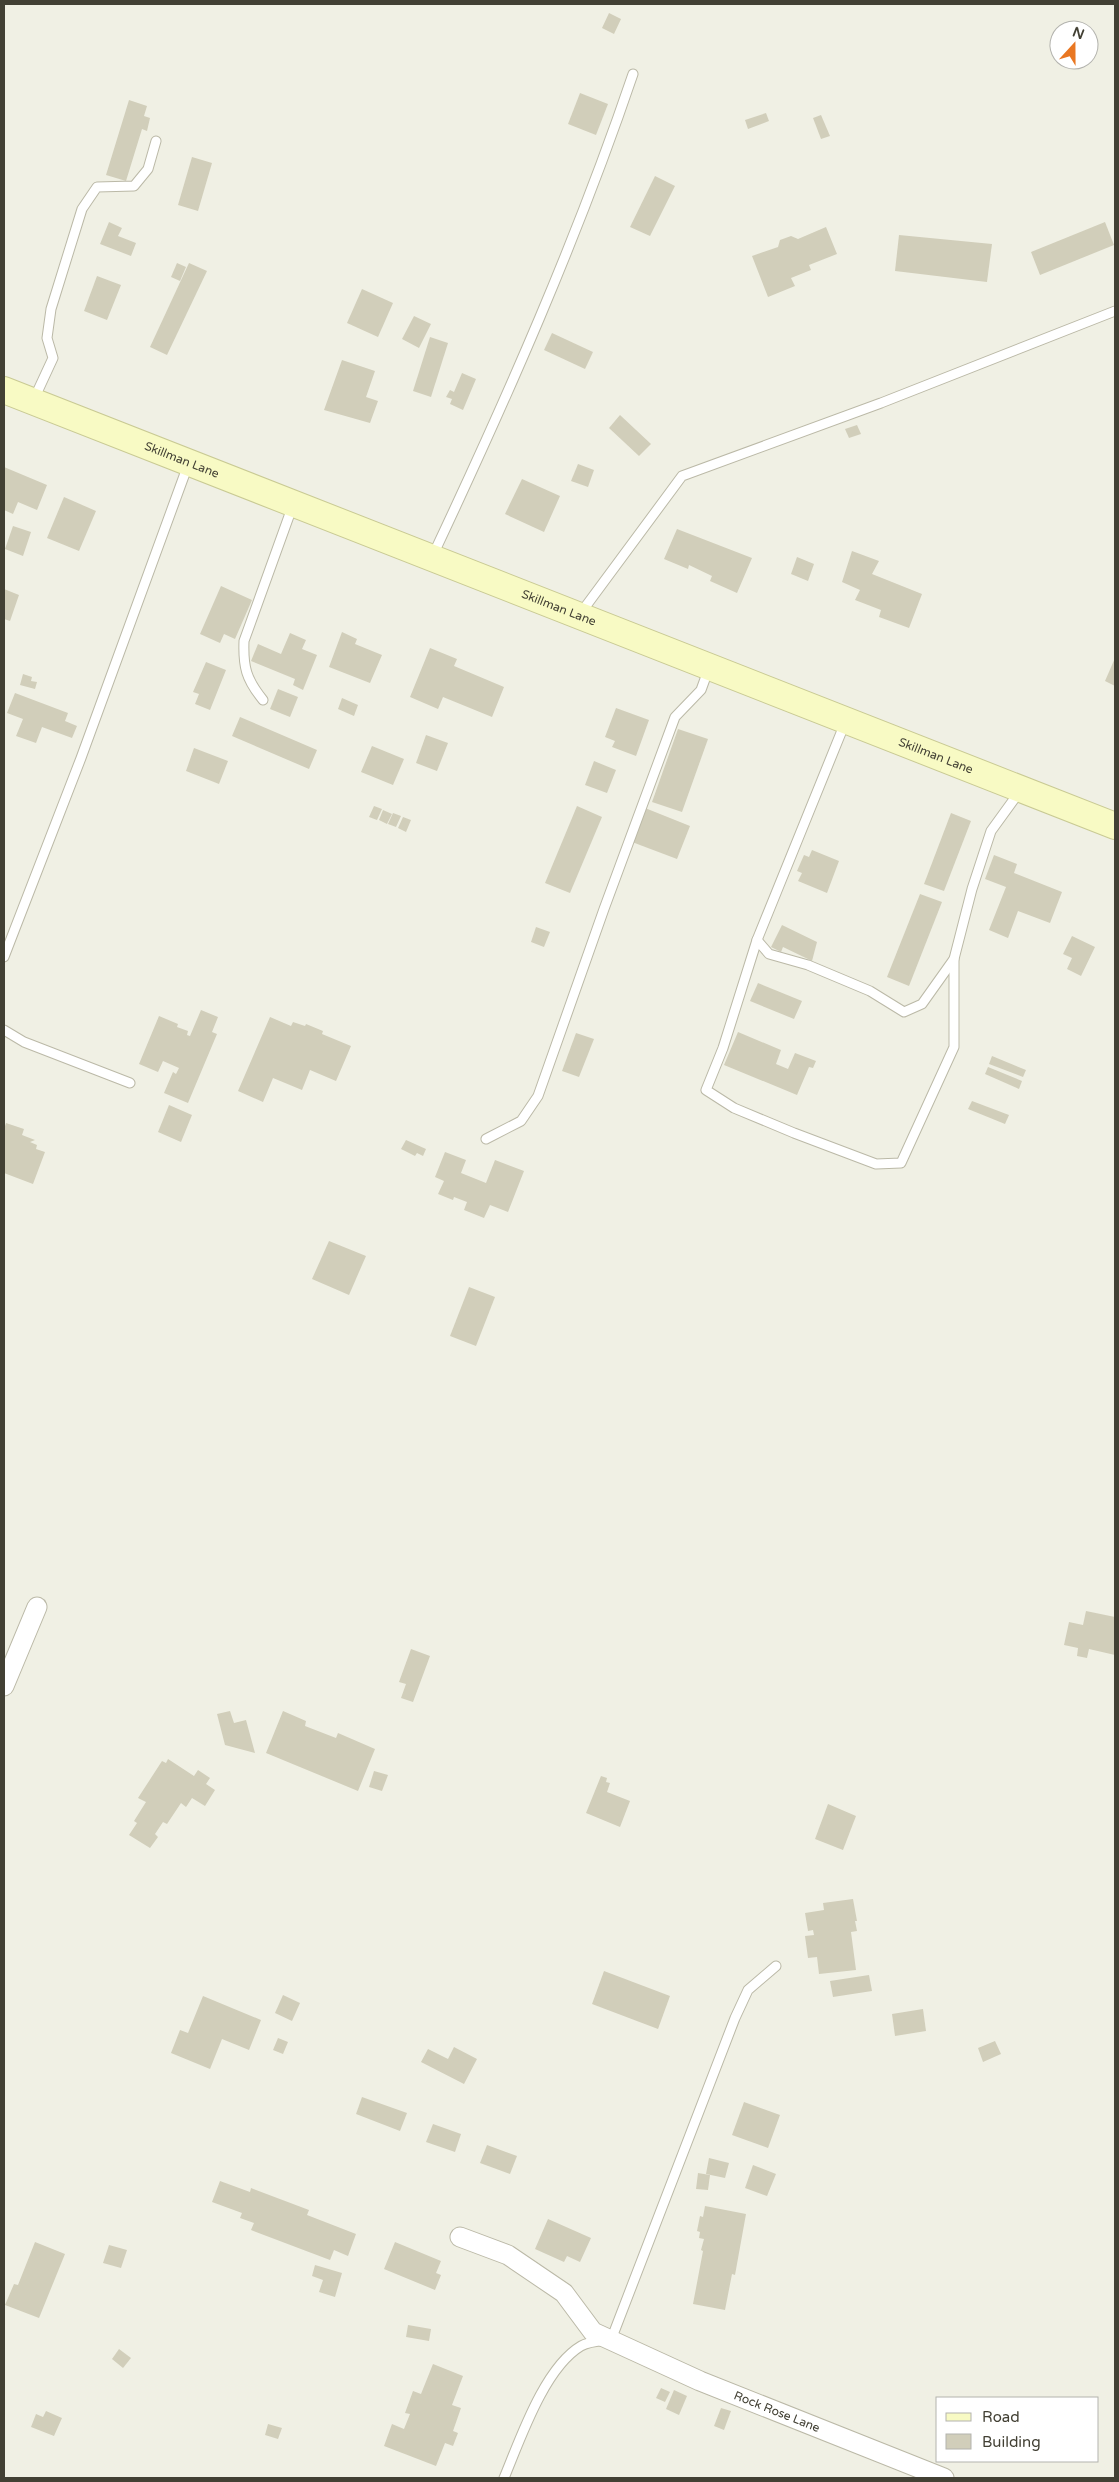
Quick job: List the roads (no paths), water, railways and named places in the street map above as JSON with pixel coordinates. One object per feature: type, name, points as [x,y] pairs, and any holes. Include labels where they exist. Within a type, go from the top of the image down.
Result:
[{"type":"street","name":"Skillman Lane","points":[[4,390],[710,665],[1115,826]]},
{"type":"street","points":[[4,1686],[37,1607]]},
{"type":"street","name":"Rock Rose Lane","points":[[460,2237],[508,2255],[564,2293],[593,2332],[700,2381],[944,2478]]},
{"type":"lane","points":[[432,557],[494,425],[553,286],[615,128],[633,74]]},
{"type":"lane","points":[[33,402],[52,358],[47,338],[51,309],[82,209],[97,187],[134,186],[148,169],[156,141]]},
{"type":"lane","points":[[580,615],[682,476],[881,403],[1115,311]]},
{"type":"lane","points":[[4,956],[81,758],[189,462]]},
{"type":"lane","points":[[263,700],[253,687],[243,664],[244,641],[294,502]]},
{"type":"lane","points":[[486,1139],[521,1121],[538,1096],[604,909],[675,717],[701,690],[710,665]]},
{"type":"lane","points":[[847,720],[757,940],[723,1048],[706,1090],[734,1108],[794,1133],[876,1164],[901,1163],[954,1047],[954,959],[972,889],[991,831],[1022,788]]},
{"type":"lane","points":[[757,940],[769,954],[808,965],[854,984],[870,991],[904,1012],[922,1004],[954,959]]},
{"type":"lane","points":[[4,1030],[24,1042],[130,1082]]},
{"type":"lane","points":[[504,2478],[539,2396],[558,2368],[581,2346],[610,2340],[735,2018],[748,1990],[776,1966]]}]
